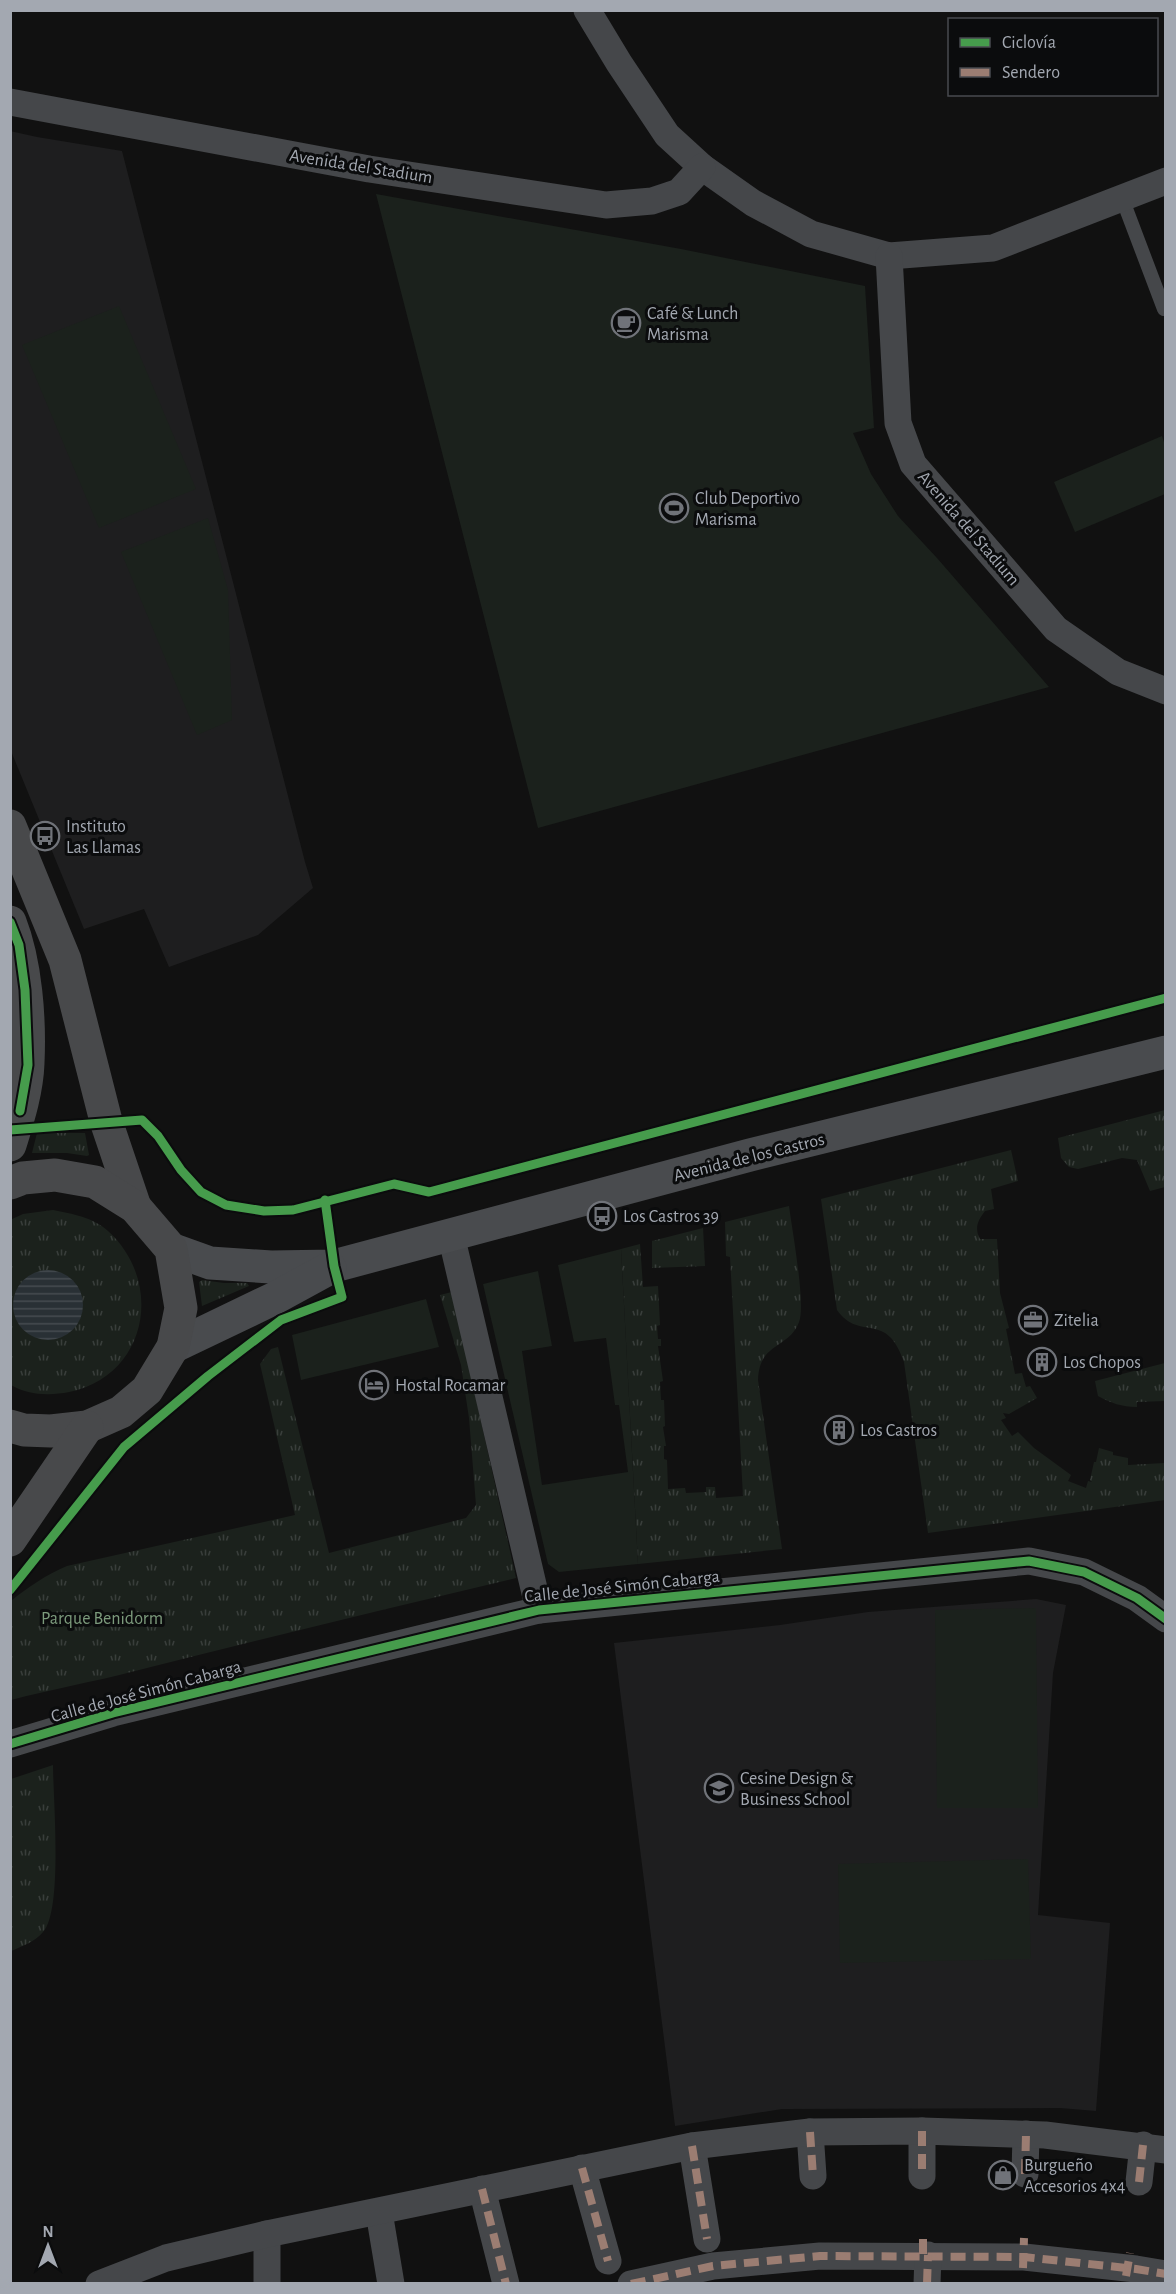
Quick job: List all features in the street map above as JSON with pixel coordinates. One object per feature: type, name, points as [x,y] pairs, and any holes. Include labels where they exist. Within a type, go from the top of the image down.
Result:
[{"type":"main road","points":[[10,826],[65,960],[106,1121],[135,1207]]},
{"type":"main road","points":[[10,922],[20,945],[28,1065],[20,1111],[10,1145]]},
{"type":"main road","name":"Avenida de los Castros","points":[[173,1347],[275,1298],[334,1266],[750,1155],[1166,1052]]},
{"type":"main road","points":[[10,1183],[23,1178],[55,1174],[95,1182],[135,1207],[171,1249],[181,1308],[173,1347],[147,1390],[121,1412],[87,1427],[51,1431],[24,1430],[10,1426]]},
{"type":"main road","name":"Avenida de los Castros","points":[[171,1249],[210,1263],[271,1267],[334,1266]]},
{"type":"main road","points":[[10,1540],[87,1427]]},
{"type":"street","points":[[587,10],[619,63],[668,135],[702,167],[753,203],[811,234],[889,256],[993,248],[1166,181]]},
{"type":"street","name":"Avenida del Stadium","points":[[10,102],[369,169],[606,205],[652,201],[679,192],[702,167]]},
{"type":"street","name":"Avenida del Stadium","points":[[889,256],[898,423],[913,464],[1056,629],[1118,672],[1166,691]]},
{"type":"street","points":[[451,1235],[539,1610]]},
{"type":"street","name":"Calle de José Simón Cabarga","points":[[10,1744],[113,1713],[539,1610],[1029,1561],[1084,1572],[1137,1598],[1166,1619]]},
{"type":"street","points":[[921,2131],[922,2176]]},
{"type":"street","points":[[99,2283],[166,2259],[267,2234],[692,2146],[810,2132],[921,2131],[1026,2134],[1154,2148],[1139,2182]]},
{"type":"street","points":[[810,2132],[813,2176]]},
{"type":"street","points":[[1025,2174],[1026,2134]]},
{"type":"street","points":[[692,2146],[707,2239]]},
{"type":"street","points":[[582,2168],[608,2261]]},
{"type":"street","points":[[482,2189],[506,2283]]},
{"type":"street","points":[[379,2212],[391,2283]]},
{"type":"street","points":[[267,2234],[267,2283]]},
{"type":"street","points":[[631,2283],[819,2250],[925,2250],[1023,2254],[1128,2266],[1166,2274]]},
{"type":"street","points":[[925,2250],[927,2283]]},
{"type":"lane","points":[[1122,198],[1164,309]]},
{"type":"shaded area","points":[[10,131],[122,151],[313,888],[258,935],[169,967],[144,909],[84,929],[11,751]]},
{"type":"shaded area","points":[[55,1270],[68,1276],[77,1285],[81,1291],[83,1305],[81,1319],[73,1330],[62,1338],[41,1340],[23,1330],[15,1319],[13,1298],[23,1280],[34,1272]]},
{"type":"shaded area","points":[[1036,1599],[1066,1605],[1053,1673],[1038,1915],[1110,1923],[1096,2111],[1060,2108],[782,2109],[675,2126],[614,1643],[780,1625],[868,1612]]},
{"type":"green space","name":"Club Deportivo Marisma","points":[[376,194],[681,249],[865,286],[874,428],[853,433],[871,474],[898,516],[1049,687],[538,828]]},
{"type":"green space","points":[[119,306],[196,489],[99,528],[22,345]]},
{"type":"green space","points":[[1162,436],[1165,445],[1165,494],[1075,532],[1054,482]]},
{"type":"green space","points":[[208,518],[228,590],[232,720],[197,735],[121,552]]},
{"type":"green space","points":[[1165,1110],[1165,1187],[1150,1191],[1137,1160],[1122,1158],[1078,1169],[1069,1167],[1061,1158],[1058,1138]]},
{"type":"green space","points":[[37,1133],[85,1133],[89,1155],[32,1153]]},
{"type":"green space","points":[[1011,1150],[1018,1181],[991,1189],[994,1209],[985,1211],[979,1221],[977,1231],[980,1239],[997,1239],[1000,1293],[1009,1328],[1006,1329],[1015,1374],[1022,1373],[1026,1387],[1030,1386],[1037,1398],[1009,1414],[1003,1413],[1006,1418],[1001,1420],[1012,1436],[1018,1432],[1034,1448],[1071,1475],[1068,1481],[1086,1488],[1088,1481],[1092,1482],[1090,1480],[1099,1448],[1113,1452],[1113,1455],[1128,1458],[1128,1465],[1165,1463],[1165,1500],[928,1533],[904,1362],[897,1346],[889,1336],[881,1331],[855,1325],[846,1320],[837,1310],[821,1199]]},
{"type":"green space","points":[[789,1206],[800,1284],[801,1313],[794,1331],[763,1359],[758,1380],[782,1549],[638,1564],[621,1249],[640,1244],[643,1287],[658,1286],[660,1325],[657,1326],[658,1339],[661,1339],[661,1346],[658,1346],[663,1381],[660,1382],[661,1400],[664,1400],[665,1426],[663,1427],[666,1446],[664,1446],[664,1459],[667,1460],[668,1489],[685,1488],[686,1493],[706,1492],[706,1487],[715,1487],[716,1498],[743,1496],[730,1257],[726,1256],[725,1222]]},
{"type":"green space","points":[[53,1210],[89,1219],[102,1226],[126,1252],[137,1276],[141,1301],[139,1325],[131,1348],[116,1367],[95,1383],[69,1392],[32,1393],[11,1385],[10,1220],[23,1214]]},
{"type":"green space","points":[[703,1228],[705,1266],[652,1268],[652,1241]]},
{"type":"green space","points":[[621,1249],[638,1564],[559,1572],[548,1564],[483,1284],[538,1271],[552,1346],[522,1351],[542,1485],[628,1472],[619,1405],[615,1405],[606,1338],[574,1342],[558,1265]]},
{"type":"green space","points":[[202,1280],[247,1283],[249,1286],[202,1306],[199,1282]]},
{"type":"green space","name":"Parque Benidorm","points":[[452,1292],[516,1578],[11,1700],[11,1601],[24,1591],[67,1566],[295,1515],[260,1364],[271,1349],[278,1347],[329,1553],[466,1518],[476,1505],[469,1418],[461,1365],[440,1295]]},
{"type":"green space","points":[[426,1299],[439,1347],[301,1380],[292,1335]]},
{"type":"green space","points":[[1165,1363],[1165,1401],[1137,1402],[1137,1407],[1132,1407],[1107,1401],[1098,1396],[1095,1381]]},
{"type":"green space","points":[[1036,1608],[1038,1808],[937,1808],[935,1610]]},
{"type":"green space","points":[[53,1765],[56,1853],[53,1901],[49,1920],[43,1932],[36,1938],[11,1951],[11,1779]]},
{"type":"green space","points":[[1028,1859],[1031,1959],[840,1963],[838,1864]]},
{"type":"marked path","points":[[922,2131],[922,2176]]},
{"type":"marked path","points":[[810,2132],[813,2176]]},
{"type":"marked path","points":[[1025,2174],[1026,2134]]},
{"type":"marked path","points":[[1139,2182],[1143,2145]]},
{"type":"marked path","points":[[692,2146],[707,2239]]},
{"type":"marked path","points":[[582,2168],[608,2261]]},
{"type":"marked path","points":[[482,2189],[506,2284]]},
{"type":"marked path","points":[[1023,2268],[1024,2238]]},
{"type":"marked path","points":[[923,2239],[923,2255]]},
{"type":"marked path","points":[[1126,2276],[1130,2253]]},
{"type":"marked path","points":[[927,2284],[928,2255]]},
{"type":"marked path","points":[[631,2284],[713,2266],[820,2256],[1024,2257],[1166,2274]]},
{"type":"cycle path","points":[[10,922],[19,945],[25,990],[28,1065],[20,1111]]},
{"type":"cycle path","points":[[10,1130],[142,1120],[158,1136],[181,1170],[201,1192],[226,1205],[264,1211],[293,1210],[394,1184],[429,1192],[1166,998]]},
{"type":"cycle path","points":[[10,1590],[124,1447],[208,1376],[281,1320],[342,1297],[334,1266],[325,1200]]},
{"type":"cycle path","points":[[10,1744],[113,1713],[539,1610],[1029,1561],[1084,1572],[1137,1598],[1166,1619]]},
{"type":"place","name":"Café & Lunch Marisma","points":[[626,323]]},
{"type":"place","name":"Club Deportivo Marisma","points":[[674,508]]},
{"type":"place","name":"Instituto Las Llamas","points":[[45,836]]},
{"type":"place","name":"Los Castros 39","points":[[602,1216]]},
{"type":"place","name":"Zitelia","points":[[1033,1320]]},
{"type":"place","name":"Los Chopos","points":[[1042,1362]]},
{"type":"place","name":"Hostal Rocamar","points":[[374,1385]]},
{"type":"place","name":"Los Castros","points":[[839,1430]]},
{"type":"place","name":"Cesine Design & Business School","points":[[719,1788]]},
{"type":"place","name":"Burgueño Accesorios 4x4","points":[[1003,2175]]}]
